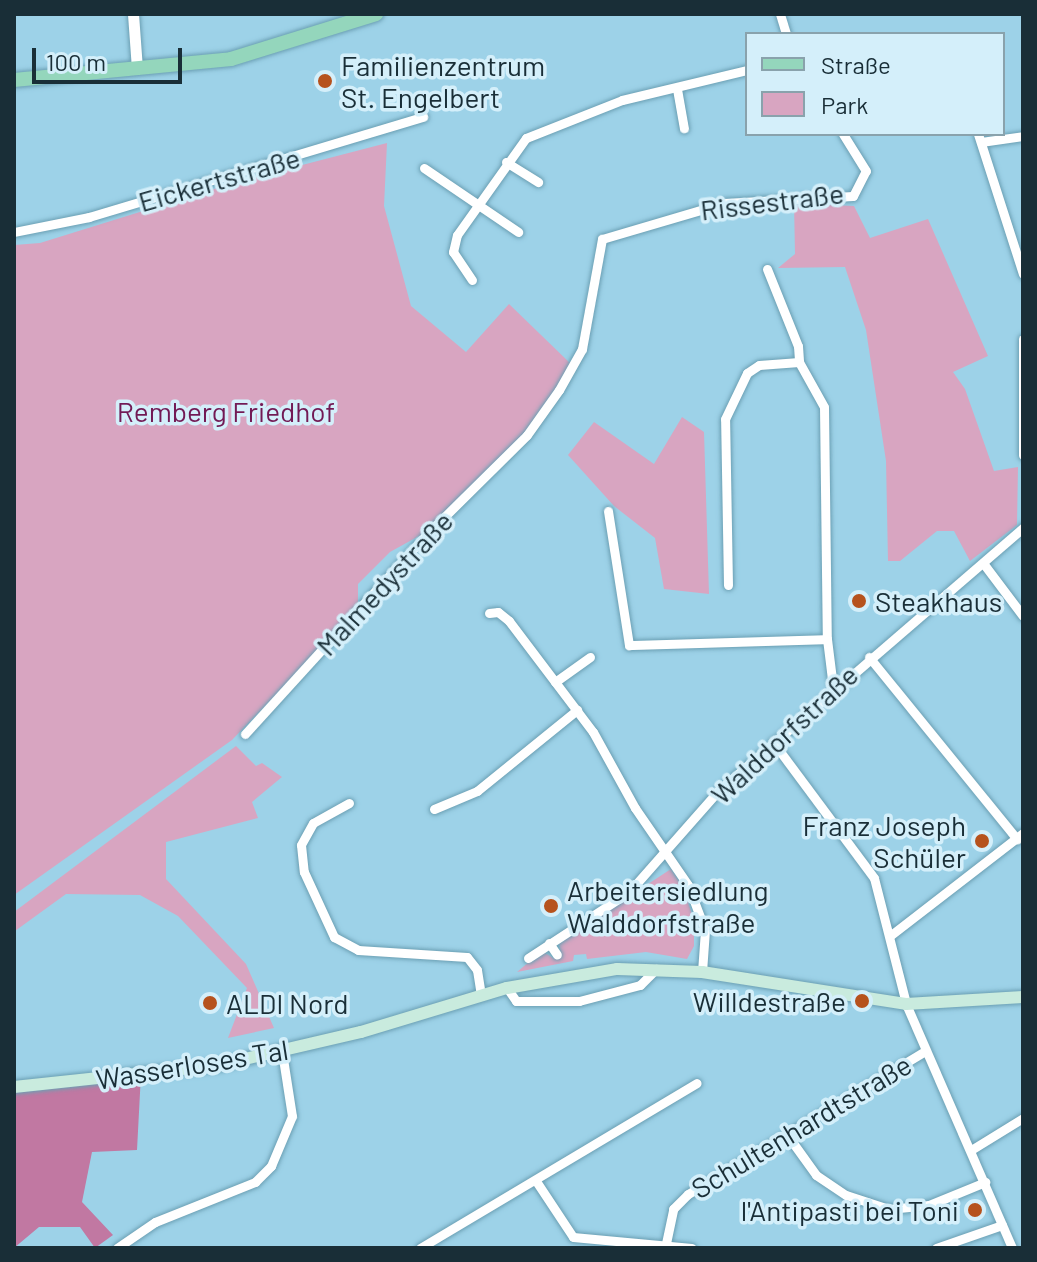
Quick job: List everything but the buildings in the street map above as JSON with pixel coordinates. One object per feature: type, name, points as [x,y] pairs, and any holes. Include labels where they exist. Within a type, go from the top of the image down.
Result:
[{"type":"main road","points":[[14,80],[137,69],[276,49],[376,14]]},
{"type":"main road","name":"Wasserloses Tal","points":[[14,1087],[219,1065],[282,1052],[507,988],[617,969],[658,968],[702,972],[906,1004],[1023,997]]},
{"type":"street","points":[[133,14],[137,69]]},
{"type":"street","points":[[472,280],[453,252],[457,235],[526,138],[557,123],[622,100],[745,71]]},
{"type":"street","points":[[677,89],[684,128]]},
{"type":"street","name":"Eickertstraße","points":[[14,232],[89,217],[423,117]]},
{"type":"street","name":"Rissestraße","points":[[527,435],[582,349],[602,239],[724,203],[853,196],[866,171],[844,136]]},
{"type":"street","points":[[1023,136],[980,138],[1023,274]]},
{"type":"street","points":[[506,162],[538,182]]},
{"type":"street","points":[[424,168],[518,232]]},
{"type":"street","points":[[767,269],[798,346],[799,362],[824,407],[827,639],[833,687]]},
{"type":"street","points":[[1022,342],[1023,455]]},
{"type":"street","points":[[728,585],[725,419],[747,373],[759,365],[799,362]]},
{"type":"street","name":"Malmedystraße","points":[[245,734],[430,531],[527,435]]},
{"type":"street","points":[[608,511],[629,645],[827,639]]},
{"type":"street","name":"Walddorfstraße","points":[[528,958],[629,892],[668,853],[718,791],[833,687],[1023,528]]},
{"type":"street","points":[[983,563],[1023,616]]},
{"type":"street","points":[[489,613],[498,612],[509,621],[577,710],[668,853],[700,911],[702,972]]},
{"type":"street","points":[[555,682],[590,657]]},
{"type":"street","points":[[869,657],[1020,836],[891,935]]},
{"type":"street","points":[[434,809],[477,791],[577,710]]},
{"type":"street","points":[[773,742],[867,865],[891,935],[906,1004],[1012,1248]]},
{"type":"street","points":[[349,803],[313,823],[301,845],[304,872],[334,937],[358,950],[467,957],[477,970],[481,995]]},
{"type":"street","points":[[549,943],[557,955]]},
{"type":"street","points":[[507,988],[516,1001],[579,1001],[640,985],[658,968]]},
{"type":"street","name":"Schultenhardtstraße","points":[[666,1247],[677,1202],[925,1051]]},
{"type":"street","points":[[117,1248],[155,1222],[255,1182],[271,1166],[292,1116],[282,1052]]},
{"type":"street","points":[[420,1248],[536,1181],[538,1174],[697,1083]]},
{"type":"street","points":[[971,1150],[1023,1118]]},
{"type":"street","points":[[788,1136],[816,1175],[846,1195],[889,1209],[929,1205],[985,1182]]},
{"type":"street","points":[[536,1181],[573,1237],[593,1244],[691,1248]]},
{"type":"street","points":[[936,1248],[1002,1225]]},
{"type":"green space","name":"Remberg Friedhof","points":[[387,143],[384,206],[411,306],[466,352],[509,304],[572,365],[526,435],[428,531],[390,552],[358,584],[358,609],[232,740],[14,895],[14,245],[40,243],[233,183]]},
{"type":"green space","points":[[794,203],[854,206],[870,238],[928,219],[988,356],[953,372],[965,389],[994,471],[1018,467],[1017,525],[970,561],[954,531],[937,531],[900,561],[888,561],[886,461],[866,330],[845,267],[778,268],[795,254]]},
{"type":"green space","points":[[682,417],[704,432],[709,594],[664,589],[655,538],[614,506],[568,455],[594,422],[654,464]]},
{"type":"green space","points":[[236,746],[256,766],[262,763],[282,777],[252,802],[258,818],[166,842],[166,879],[246,964],[274,1028],[228,1038],[247,988],[178,916],[140,895],[66,894],[15,931],[14,959],[14,912]]},
{"type":"green space","points":[[671,869],[683,887],[694,920],[694,946],[687,959],[646,952],[587,959],[586,954],[574,955],[573,961],[517,972],[542,951],[555,959],[561,956],[559,942]]},
{"type":"shaded area","points":[[141,1074],[137,1150],[92,1152],[82,1202],[113,1235],[95,1248],[80,1227],[39,1227],[14,1248],[14,1087]]},
{"type":"place","name":"Familienzentrum St. Engelbert","points":[[325,81]]},
{"type":"place","name":"Steakhaus","points":[[859,601]]},
{"type":"place","name":"Franz Joseph Schüler","points":[[982,841]]},
{"type":"place","name":"Arbeitersiedlung Walddorfstraße","points":[[551,906]]},
{"type":"place","name":"Willdestraße","points":[[862,1001]]},
{"type":"place","name":"ALDI Nord","points":[[210,1003]]},
{"type":"place","name":"l'Antipasti bei Toni","points":[[975,1210]]}]
